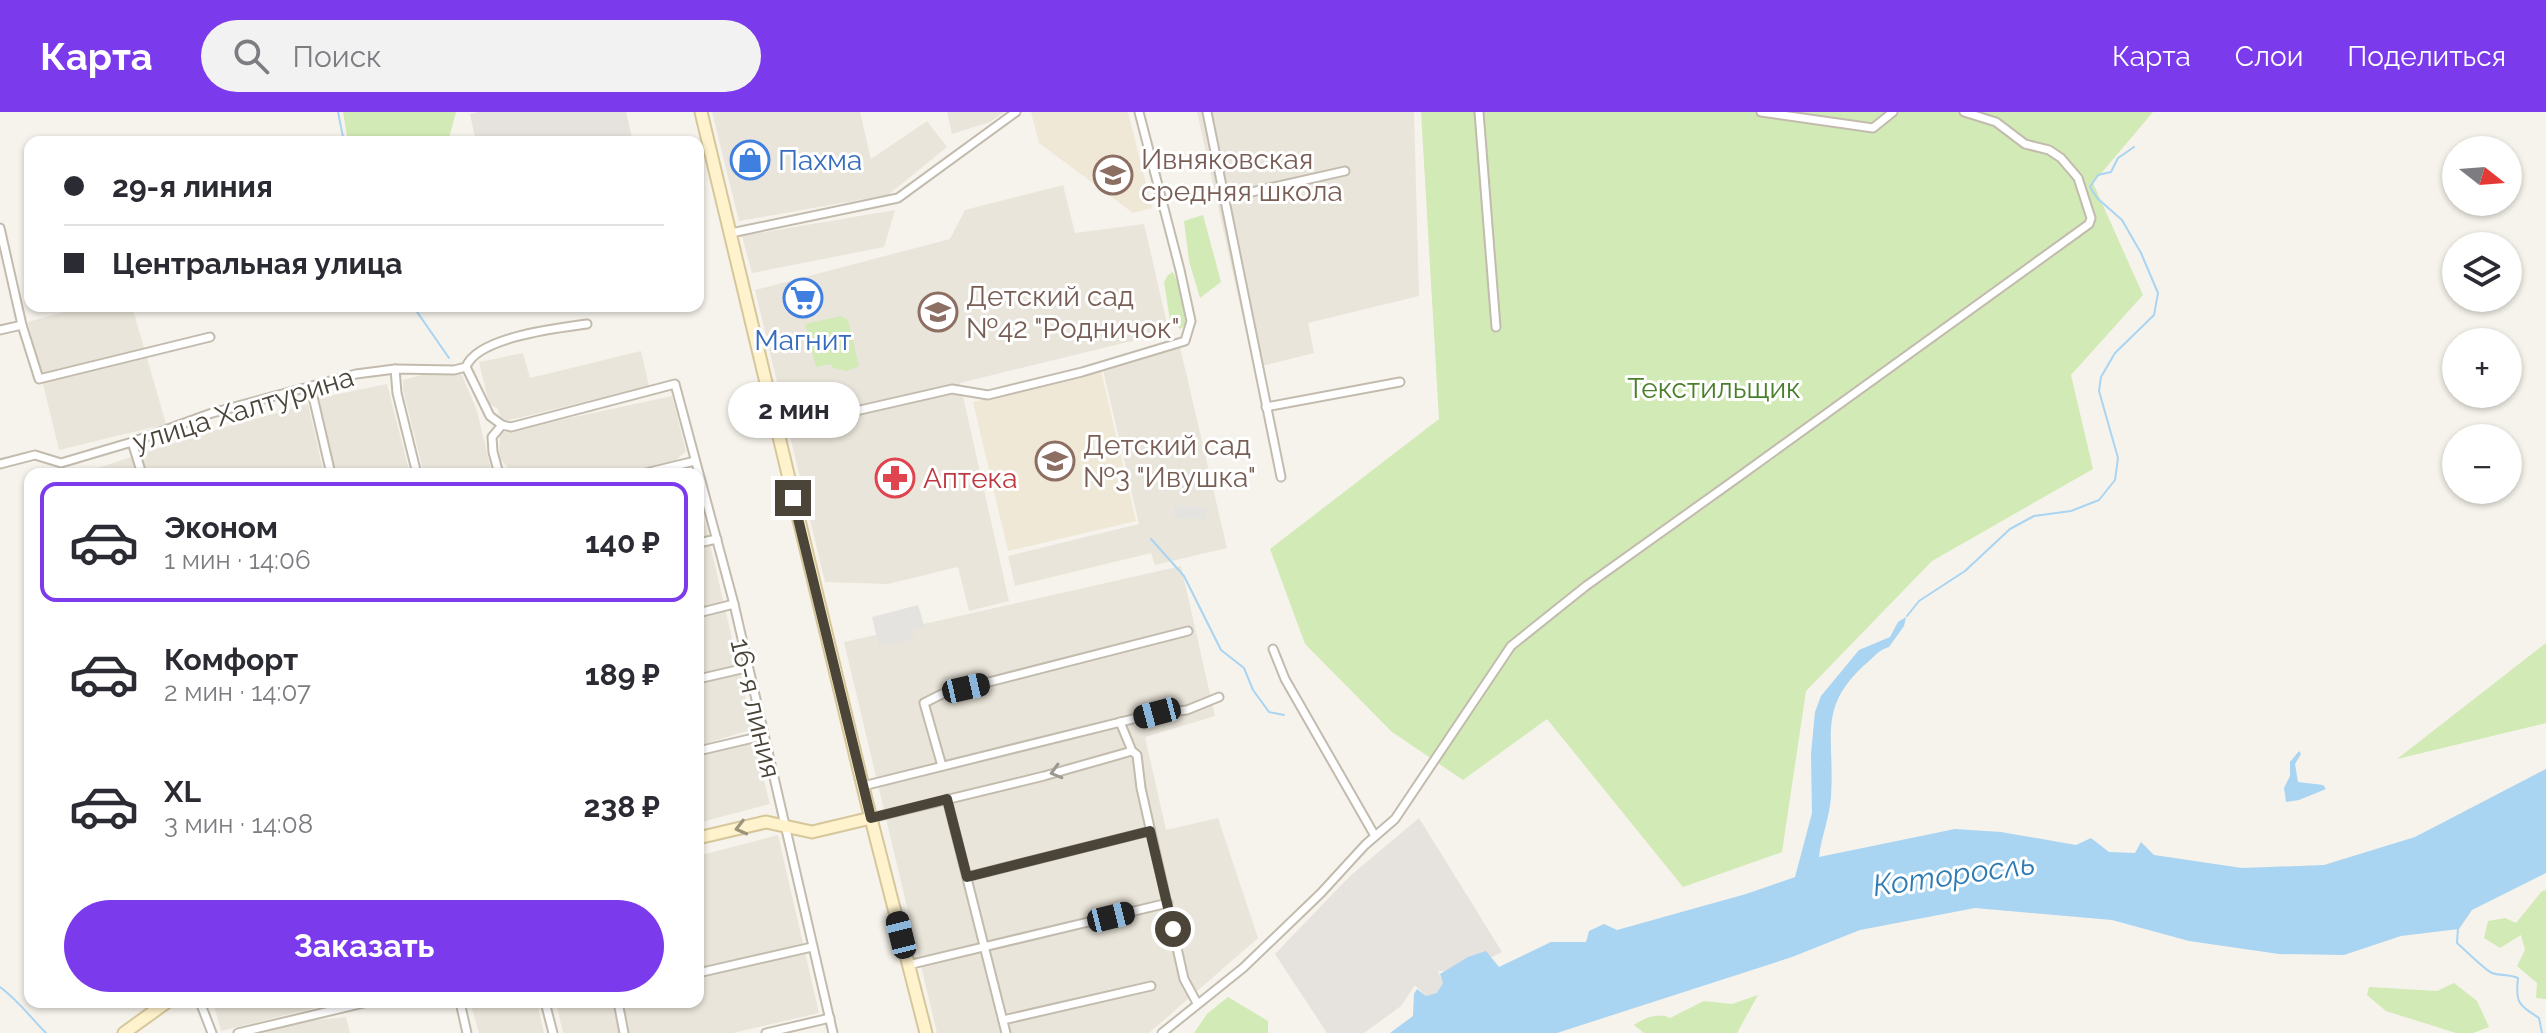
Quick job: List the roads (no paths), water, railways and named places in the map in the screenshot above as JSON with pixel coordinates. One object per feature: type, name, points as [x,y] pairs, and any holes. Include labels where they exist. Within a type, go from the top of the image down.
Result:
[{"type":"street","points":[[701,112],[863,786],[926,1033]]},
{"type":"street","points":[[731,233],[898,198],[1016,112]]},
{"type":"street","points":[[776,429],[952,389],[988,395],[1181,344],[1187,338],[1191,321],[1139,112]]},
{"type":"street","points":[[1207,112],[1281,477]]},
{"type":"street","points":[[1479,112],[1496,327]]},
{"type":"street","points":[[1761,112],[1873,128],[1893,112]]},
{"type":"street","points":[[1162,1033],[1243,968],[1395,819],[1511,646],[1535,625],[1678,518],[2089,224],[2091,218],[2078,178],[2061,158],[2049,150],[2025,144],[1996,122],[1964,112]]},
{"type":"street","points":[[1225,198],[1345,171]]},
{"type":"street","points":[[0,228],[22,325],[35,373],[41,380],[210,337]]},
{"type":"street","points":[[497,468],[492,437],[502,425],[490,416],[466,367],[469,360],[499,343],[549,329],[587,324]]},
{"type":"street","points":[[0,330],[22,325]]},
{"type":"street","name":"улица Халтурина","points":[[0,464],[35,455],[61,463],[212,413],[356,374],[395,369],[454,370],[466,367]]},
{"type":"street","points":[[395,369],[416,468]]},
{"type":"street","points":[[1266,407],[1400,382]]},
{"type":"street","name":"16-я линия","points":[[502,425],[511,427],[675,384],[697,468]]},
{"type":"street","points":[[311,388],[330,468]]},
{"type":"street","points":[[132,442],[140,468]]},
{"type":"street","points":[[666,468],[695,461]]},
{"type":"street","points":[[61,463],[62,468]]},
{"type":"street","name":"16-я линия","points":[[704,493],[734,604],[746,668],[833,1033]]},
{"type":"street","points":[[704,542],[717,539]]},
{"type":"street","points":[[704,612],[734,604]]},
{"type":"street","points":[[942,766],[924,703],[942,694],[1188,631]]},
{"type":"street","points":[[1273,649],[1285,679],[1375,836]]},
{"type":"street","points":[[704,678],[746,668]]},
{"type":"street","points":[[863,786],[1157,713],[1187,710],[1219,697]]},
{"type":"street","points":[[1120,722],[1132,751],[1137,755],[1150,831],[1184,979],[1197,1003]]},
{"type":"street","points":[[704,750],[762,736]]},
{"type":"street","points":[[704,837],[766,822],[812,832],[1132,751]]},
{"type":"street","points":[[947,799],[1006,1033]]},
{"type":"street","points":[[967,877],[1150,831]]},
{"type":"street","points":[[908,965],[1168,903]]},
{"type":"street","points":[[704,972],[812,947]]},
{"type":"street","points":[[1003,1020],[1151,986]]},
{"type":"street","points":[[124,1033],[159,1008]]},
{"type":"street","points":[[202,1008],[212,1033]]},
{"type":"street","points":[[238,1033],[343,1008]]},
{"type":"street","points":[[461,1008],[467,1033]]},
{"type":"street","points":[[547,1008],[553,1033]]},
{"type":"street","points":[[619,1008],[624,1033]]},
{"type":"street","points":[[766,1033],[830,1018]]},
{"type":"water","name":"Которосль","points":[[1906,617],[1904,626],[1889,647],[1878,652],[1852,677],[1835,708],[1831,738],[1830,804],[1819,857],[1955,829],[2001,832],[2076,845],[2091,838],[2109,852],[2135,853],[2141,842],[2154,855],[2242,868],[2324,865],[2415,837],[2546,769],[2546,873],[2472,910],[2459,929],[2401,936],[2344,955],[2279,954],[2189,941],[2112,920],[1975,908],[1860,930],[1792,957],[1557,1033],[1390,1033],[1413,1016],[1417,989],[1426,996],[1437,993],[1443,983],[1440,974],[1468,957],[1486,951],[1499,967],[1551,942],[1586,942],[1589,931],[1604,924],[1617,930],[1795,877],[1812,813],[1811,754],[1815,712],[1821,696],[1859,650],[1890,637],[1898,622]]},
{"type":"water","points":[[2299,751],[2301,754],[2295,764],[2298,782],[2323,785],[2326,789],[2286,802],[2284,788],[2290,776],[2290,762]]},
{"type":"waterway","points":[[338,112],[343,136]]},
{"type":"waterway","points":[[1907,616],[1919,601],[1965,571],[2010,529],[2034,516],[2071,511],[2099,500],[2115,480],[2118,458],[2099,391],[2101,377],[2115,353],[2154,315],[2158,293],[2141,253],[2122,220],[2097,198],[2090,187],[2098,175],[2111,172],[2118,158],[2134,147]]},
{"type":"waterway","points":[[417,312],[449,358]]},
{"type":"waterway","points":[[1151,539],[1184,576],[1221,650],[1244,668],[1253,690],[1269,712],[1284,715]]},
{"type":"waterway","points":[[2458,928],[2457,943],[2485,968],[2492,973],[2518,978],[2520,1002],[2539,1018],[2542,1033]]},
{"type":"waterway","points":[[0,987],[46,1033]]},
{"type":"place","name":"Пахма","points":[[750,160]]},
{"type":"place","name":"Ивняковская средняя школа","points":[[1113,175]]},
{"type":"place","name":"Магнит","points":[[803,298]]},
{"type":"place","name":"Детский сад №42 \"Родничок\"","points":[[938,312]]},
{"type":"place","name":"Детский сад №3 \"Ивушка\"","points":[[1055,461]]},
{"type":"place","name":"Аптека","points":[[895,478]]},
{"type":"park label","name":"Текстильщик","points":[[1714,388]]}]
